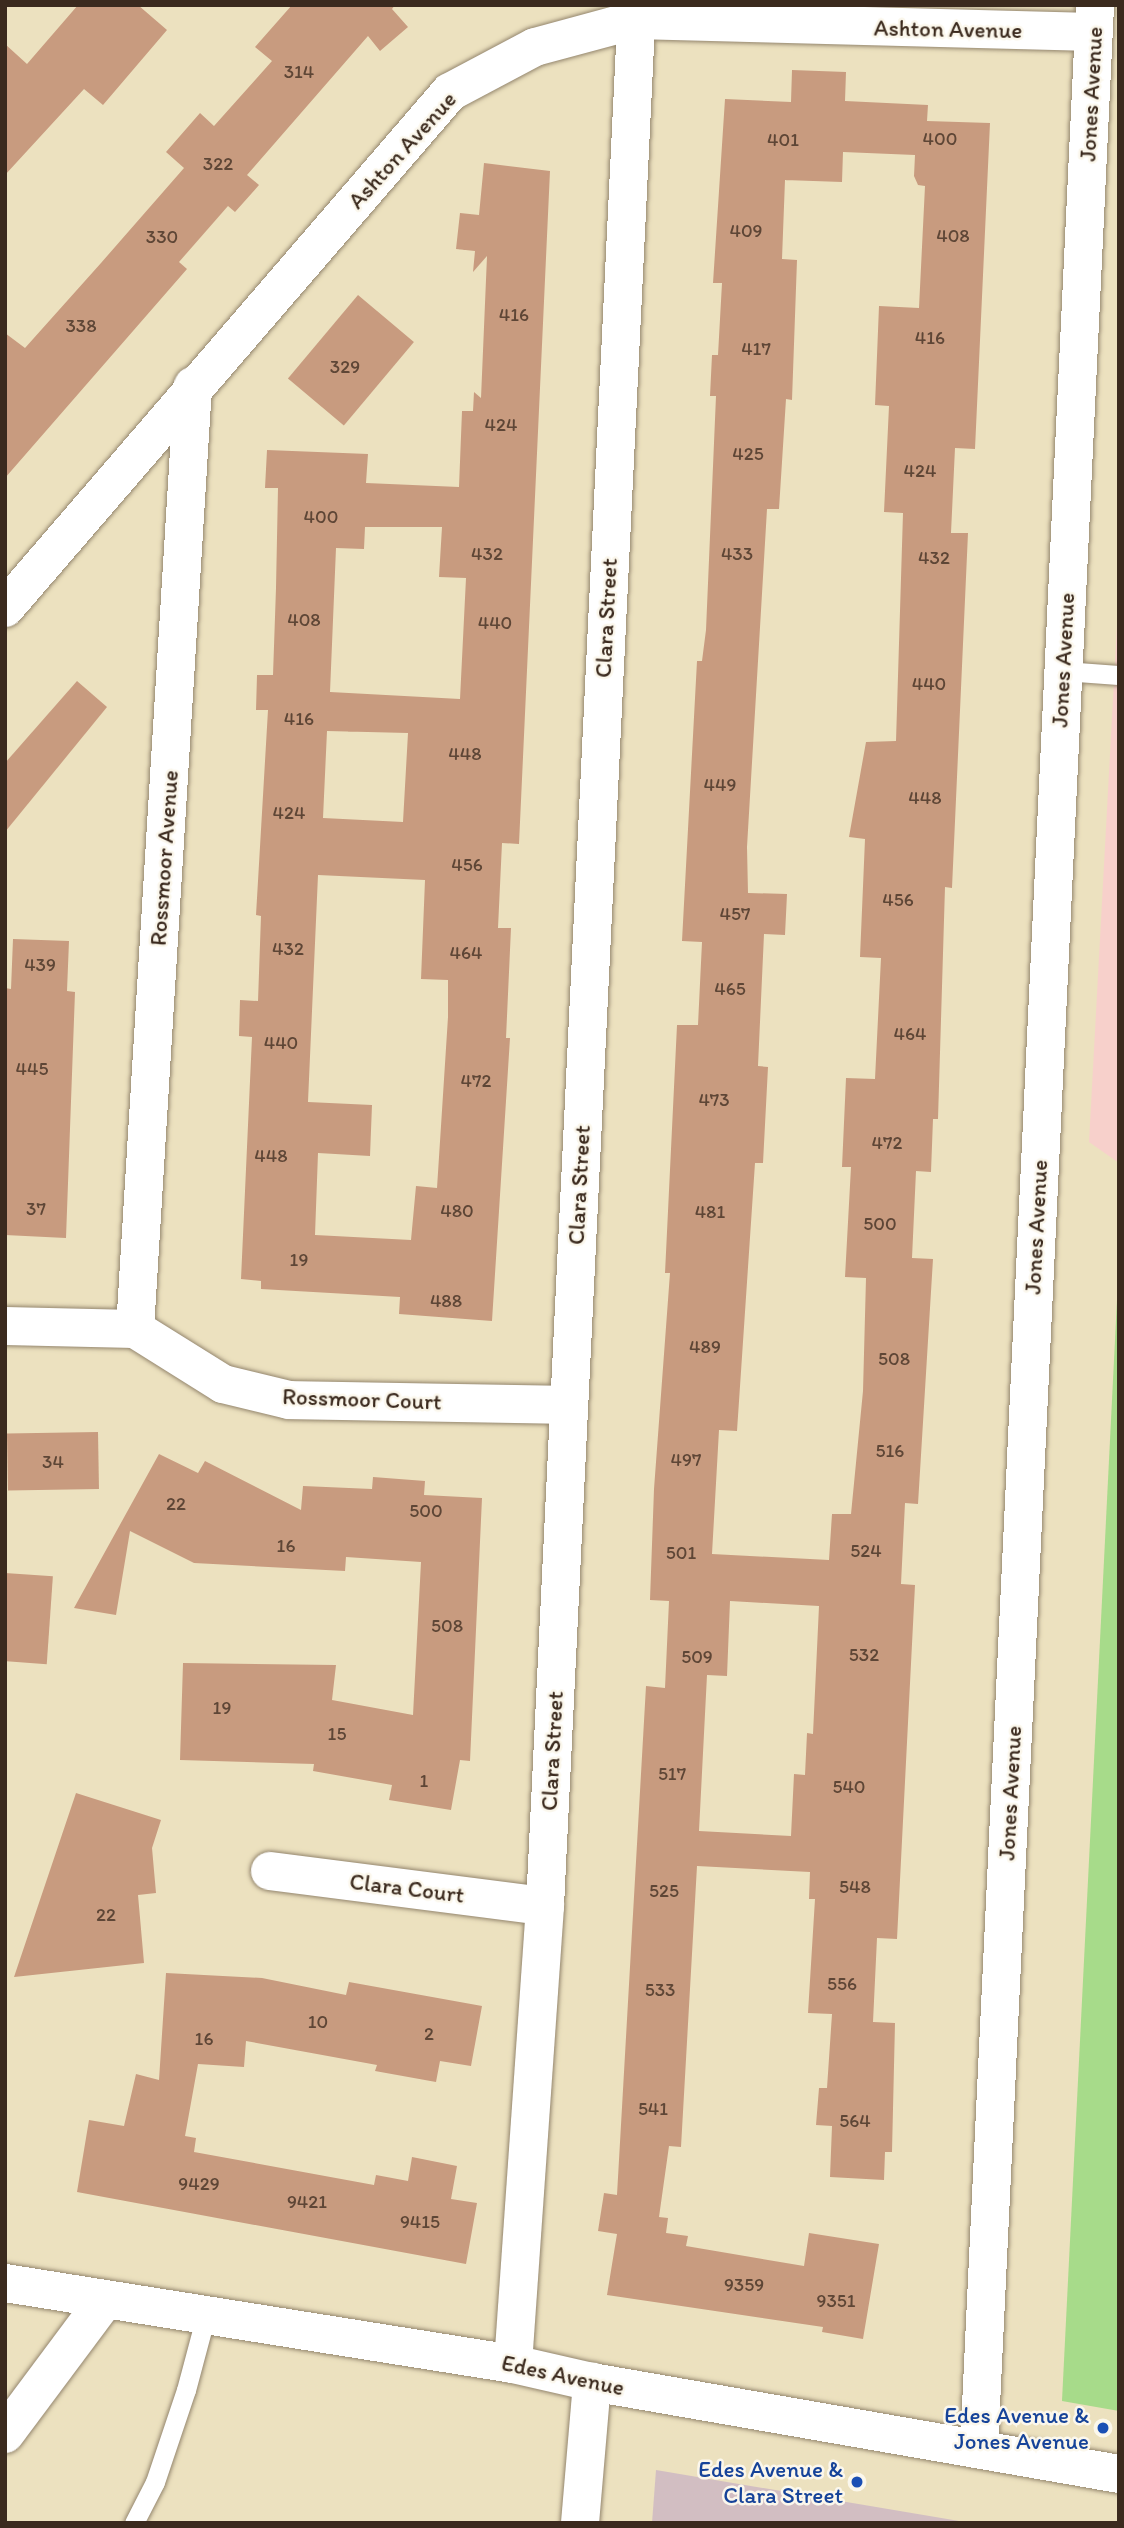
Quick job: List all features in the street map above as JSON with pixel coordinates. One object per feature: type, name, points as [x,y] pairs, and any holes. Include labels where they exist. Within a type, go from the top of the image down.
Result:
[{"type":"street","name":"Ashton Avenue","points":[[5,608],[193,386],[450,92],[535,47],[636,13],[1094,19]]},
{"type":"street","name":"Clara Street","points":[[513,2364],[545,1906],[636,13]]},
{"type":"street","name":"Jones Avenue","points":[[979,2448],[1094,19]]},
{"type":"street","name":"Rossmoor Avenue","points":[[135,1329],[193,386]]},
{"type":"street","points":[[5,1326],[135,1329]]},
{"type":"street","name":"Rossmoor Court","points":[[135,1329],[223,1384],[289,1400],[568,1405]]},
{"type":"street","name":"Clara Court","points":[[270,1871],[545,1906]]},
{"type":"street","name":"Edes Avenue","points":[[5,2283],[513,2364],[592,2382],[1119,2474]]},
{"type":"street","points":[[5,2434],[106,2300]]},
{"type":"street","points":[[580,2523],[592,2382]]},
{"type":"lane","points":[[1063,671],[1119,675]]},
{"type":"lane","points":[[134,2523],[155,2482],[182,2403],[206,2315]]},
{"type":"shaded area","points":[[1119,588],[1119,1163],[1089,1142]]},
{"type":"shaded area","points":[[656,2470],[971,2523],[652,2523]]},
{"type":"green space","points":[[1119,1260],[1119,2411],[1062,2401]]},
{"type":"building","points":[[78,5],[138,5],[167,30],[103,105],[84,89],[5,175],[5,44],[27,64]]},
{"type":"building","points":[[292,5],[395,5],[392,9],[408,27],[380,51],[368,36],[247,175],[259,185],[235,212],[228,206],[179,262],[187,269],[5,478],[5,333],[25,348],[101,263],[184,168],[166,152],[200,113],[214,126],[272,61],[255,47]]},
{"type":"building","points":[[792,70],[846,72],[845,101],[928,105],[927,121],[990,123],[975,449],[955,448],[951,533],[968,533],[952,888],[945,887],[938,1119],[933,1119],[931,1172],[916,1171],[912,1258],[933,1259],[918,1504],[905,1503],[901,1584],[915,1585],[897,1939],[877,1938],[873,2022],[895,2023],[892,2152],[885,2152],[884,2180],[830,2177],[832,2126],[816,2125],[819,2088],[827,2088],[832,2014],[808,2013],[815,1899],[809,1899],[810,1872],[697,1866],[681,2147],[669,2146],[659,2217],[668,2218],[666,2233],[688,2236],[686,2246],[804,2266],[809,2233],[879,2244],[863,2339],[822,2332],[823,2327],[607,2295],[617,2234],[598,2231],[604,2193],[617,2195],[646,1686],[665,1688],[669,1601],[650,1600],[654,1489],[670,1273],[665,1273],[677,1025],[698,1025],[702,942],[682,941],[697,661],[702,661],[706,630],[716,396],[710,396],[712,355],[718,355],[722,283],[713,283],[725,99],[791,102]],"holes":[[[843,152],[915,155],[914,176],[918,185],[925,186],[919,308],[879,306],[875,405],[889,406],[884,512],[903,513],[896,741],[866,742],[849,837],[865,839],[860,957],[881,958],[875,1079],[846,1078],[842,1167],[851,1167],[845,1277],[866,1278],[863,1391],[851,1514],[832,1514],[829,1560],[712,1554],[719,1430],[737,1431],[755,1163],[763,1163],[768,1067],[758,1066],[764,934],[785,935],[787,894],[748,893],[747,847],[767,509],[779,509],[786,399],[792,400],[797,260],[782,259],[785,180],[842,182]],[[730,1601],[819,1606],[813,1734],[807,1733],[805,1775],[794,1774],[791,1836],[699,1831],[707,1675],[727,1676]]]},
{"type":"building","points":[[484,163],[550,171],[519,844],[502,843],[498,928],[511,928],[506,1038],[510,1038],[492,1321],[399,1314],[400,1297],[261,1289],[261,1281],[241,1279],[252,1037],[239,1036],[240,1000],[258,1001],[261,916],[256,915],[268,710],[256,710],[257,675],[273,675],[276,588],[278,488],[265,488],[267,450],[368,454],[366,483],[459,487],[462,411],[473,411],[474,392],[481,398],[487,256],[473,272],[475,251],[456,249],[460,213],[479,215]],"holes":[[[365,527],[442,527],[439,577],[466,578],[460,699],[330,692],[336,548],[364,549]],[[327,731],[408,733],[403,822],[323,818]],[[318,875],[425,880],[421,979],[448,980],[448,1017],[437,1188],[416,1186],[411,1240],[315,1235],[318,1153],[370,1156],[372,1105],[308,1102]]]},
{"type":"building","points":[[358,295],[414,342],[344,425],[288,378]]},
{"type":"building","points":[[77,681],[107,707],[5,832],[5,763]]},
{"type":"building","points":[[13,939],[69,941],[67,991],[75,992],[66,1238],[5,1235],[5,988],[11,989]]},
{"type":"building","points":[[98,1432],[99,1489],[8,1491],[7,1434]]},
{"type":"building","points":[[159,1454],[198,1473],[205,1461],[301,1510],[303,1486],[372,1489],[373,1477],[425,1481],[424,1495],[482,1498],[470,1761],[460,1760],[451,1810],[389,1800],[392,1785],[313,1771],[314,1764],[180,1760],[183,1663],[336,1665],[332,1700],[413,1715],[421,1562],[346,1557],[345,1571],[194,1563],[130,1531],[116,1615],[74,1608]]},
{"type":"building","points":[[5,1573],[53,1576],[47,1664],[5,1661]]},
{"type":"building","points":[[76,1793],[161,1820],[152,1848],[156,1893],[138,1895],[144,1963],[14,1977]]},
{"type":"building","points":[[166,1973],[262,1978],[346,1995],[349,1982],[482,2006],[471,2066],[440,2061],[436,2082],[375,2071],[377,2065],[246,2041],[244,2067],[198,2064],[185,2136],[196,2138],[194,2152],[374,2185],[376,2175],[408,2181],[412,2157],[457,2166],[451,2199],[477,2203],[466,2264],[77,2192],[89,2120],[124,2126],[136,2074],[159,2080]]},
{"type":"place","name":"Edes Avenue & Jones Avenue","points":[[1103,2428]]},
{"type":"place","name":"Edes Avenue & Clara Street","points":[[857,2482]]}]
